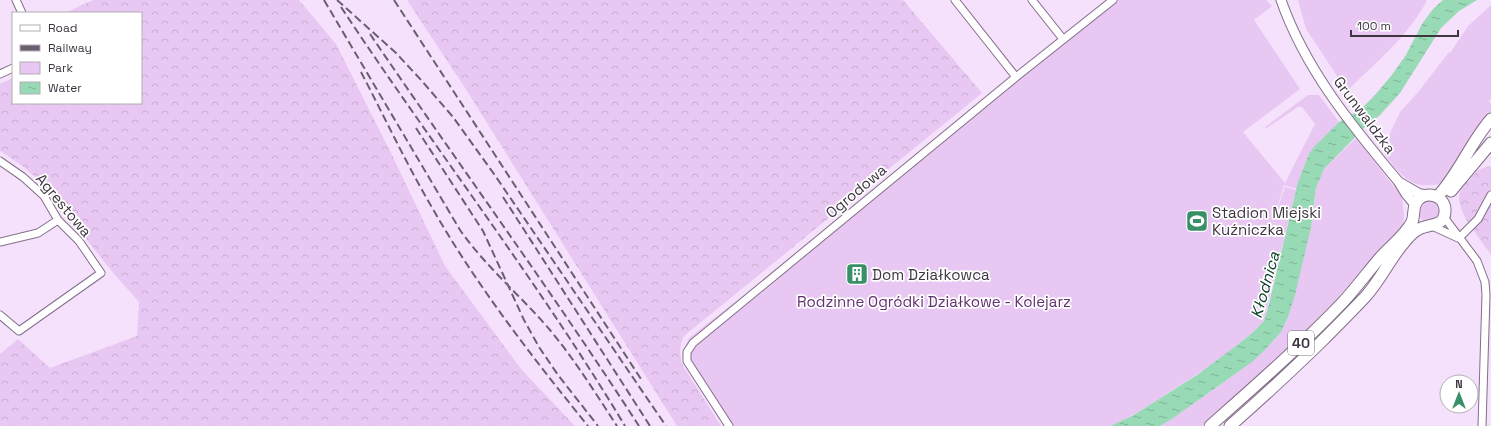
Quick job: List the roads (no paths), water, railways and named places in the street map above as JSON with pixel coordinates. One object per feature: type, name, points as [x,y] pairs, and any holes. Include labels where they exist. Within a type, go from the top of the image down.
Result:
[{"type":"main road","name":"40","points":[[1435,198],[1456,174],[1477,137],[1491,119]]},
{"type":"main road","name":"40","points":[[1210,426],[1271,372],[1343,301],[1384,253],[1407,230],[1414,210],[1422,197],[1435,198],[1491,142]]},
{"type":"main road","points":[[1435,198],[1445,207],[1444,217]]},
{"type":"main road","points":[[1414,210],[1419,222],[1429,226]]},
{"type":"main road","name":"40","points":[[1230,426],[1293,369],[1348,315],[1378,281],[1392,258],[1412,234],[1419,229],[1437,224],[1444,217]]},
{"type":"street","points":[[16,0],[22,12]]},
{"type":"street","points":[[955,0],[1016,76]]},
{"type":"street","points":[[1032,0],[1063,39]]},
{"type":"street","name":"Ogrodowa","points":[[729,426],[687,361],[687,352],[690,346],[1016,76],[1113,0]]},
{"type":"street","name":"Grunwaldzka","points":[[1281,0],[1287,16],[1298,37],[1336,104],[1398,181],[1414,210]]},
{"type":"street","points":[[0,74],[12,68]]},
{"type":"street","name":"Agrestowa","points":[[0,161],[23,177],[44,196],[58,220],[79,241],[101,273],[19,331],[0,316]]},
{"type":"street","name":"Grunwaldzka","points":[[1398,181],[1418,193],[1435,198]]},
{"type":"street","points":[[1458,238],[1478,219],[1491,195]]},
{"type":"street","points":[[1444,217],[1476,261],[1485,282],[1486,295],[1482,426]]},
{"type":"street","points":[[0,242],[38,233],[58,220]]},
{"type":"street","points":[[1429,226],[1458,238]]},
{"type":"water","points":[[1443,0],[1477,0],[1459,11],[1441,28],[1400,93],[1380,115],[1363,129],[1324,169],[1316,188],[1311,228],[1295,295],[1288,317],[1281,332],[1252,362],[1160,426],[1110,426],[1132,416],[1197,375],[1236,346],[1264,321],[1298,182],[1309,154],[1339,122],[1361,109],[1375,95],[1406,55],[1422,24],[1433,9]]},
{"type":"railway","points":[[324,0],[460,230],[492,269],[539,317],[559,341],[617,426]]},
{"type":"railway","points":[[337,0],[396,53],[453,117],[494,174],[666,426]]},
{"type":"railway","points":[[394,0],[641,379]]},
{"type":"railway","points":[[341,7],[376,60],[557,319],[625,426]]},
{"type":"railway","points":[[370,34],[540,278],[639,426]]},
{"type":"railway","points":[[361,72],[421,188],[465,262],[504,318],[588,426]]},
{"type":"railway","points":[[416,128],[483,231],[524,320],[539,347],[558,375],[598,426]]},
{"type":"railway","points":[[503,197],[650,426]]},
{"type":"place","name":"Stadion Miejski Kuźniczka","points":[[1197,221]]},
{"type":"place","name":"Dom Działkowca","points":[[857,274]]},
{"type":"water label","name":"Kłodnica","points":[[1265,285]]},
{"type":"park label","name":"Rodzinne Ogródki Działkowe - Kolejarz","points":[[934,301]]}]
